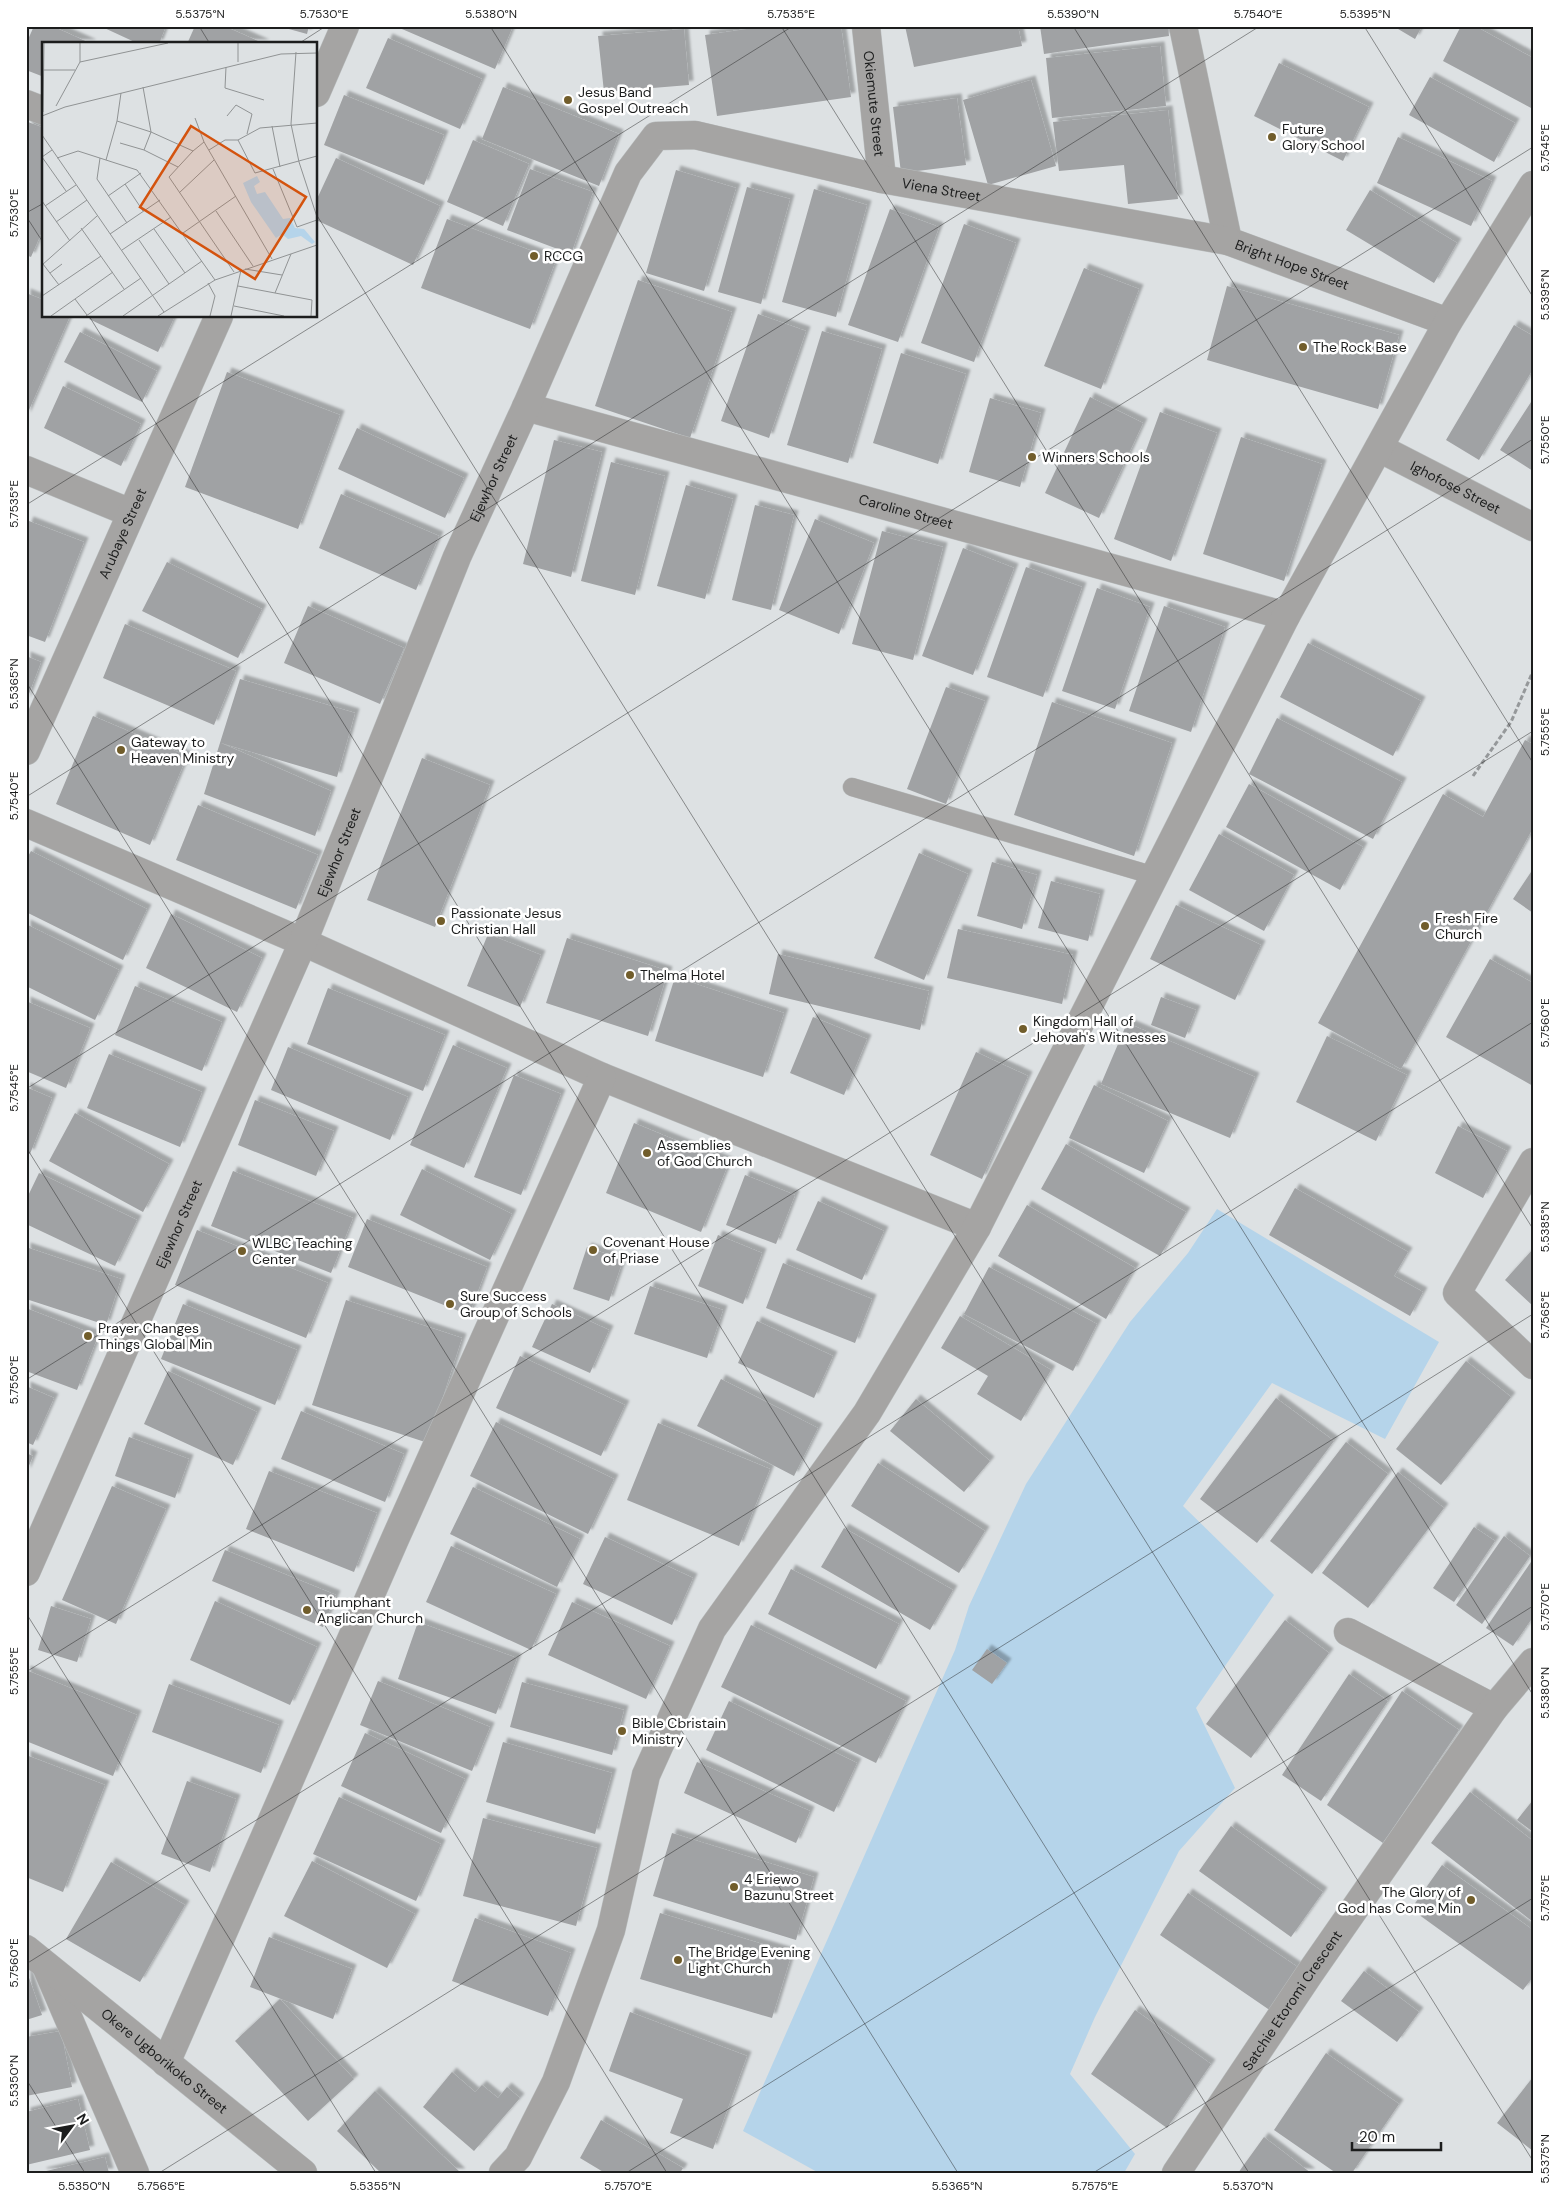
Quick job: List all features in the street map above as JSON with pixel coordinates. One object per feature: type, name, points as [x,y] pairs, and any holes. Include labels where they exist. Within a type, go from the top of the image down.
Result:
[{"type":"street","points":[[318,88],[345,26]]},
{"type":"street","name":"Okiemute Street","points":[[866,26],[882,179]]},
{"type":"street","name":"Bright Hope Street","points":[[1183,26],[1228,242],[1448,322]]},
{"type":"street","points":[[26,104],[42,110]]},
{"type":"street","name":"Viena Street","points":[[656,136],[695,135],[882,179],[1228,242]]},
{"type":"street","name":"Ejewhor Street","points":[[26,1572],[303,942],[457,557],[526,407],[628,172],[656,136]]},
{"type":"street","points":[[503,2173],[518,2156],[556,2082],[611,1930],[646,1775],[712,1628],[867,1413],[977,1227],[1286,616],[1448,322],[1533,184]]},
{"type":"street","name":"Arubaye Street","points":[[26,752],[217,318]]},
{"type":"street","name":"Caroline Street","points":[[526,407],[1286,616]]},
{"type":"street","name":"Ighofose Street","points":[[1378,448],[1533,527]]},
{"type":"street","points":[[26,470],[131,513]]},
{"type":"street","points":[[26,823],[303,942],[602,1077],[977,1227]]},
{"type":"street","points":[[166,2063],[395,1539],[602,1077]]},
{"type":"street","points":[[1533,1162],[1457,1293],[1533,1364]]},
{"type":"street","points":[[1348,1632],[1494,1708]]},
{"type":"street","name":"Satchie Etoromi Crescent","points":[[1176,2173],[1310,1973],[1494,1708],[1533,1662]]},
{"type":"street","points":[[36,1957],[135,2173]]},
{"type":"street","name":"Okere Ugborikoko Street","points":[[36,1957],[303,2173]]},
{"type":"lane","points":[[852,786],[1155,876]]},
{"type":"path","points":[[1473,776],[1510,722],[1533,671]]},
{"type":"shaded area","points":[[1217,1209],[1439,1342],[1385,1439],[1272,1383],[1183,1506],[1274,1595],[1196,1708],[1235,1788],[1179,1851],[1095,2017],[1070,2074],[1135,2154],[1124,2173],[819,2173],[743,2131],[955,1650],[969,1606],[1026,1484],[1130,1322],[1188,1253]]},
{"type":"building","points":[[34,26],[52,26],[88,42],[42,42],[42,76],[26,70],[26,44]]},
{"type":"building","points":[[100,26],[166,26],[160,42],[135,42]]},
{"type":"building","points":[[195,26],[224,26],[260,42],[188,42]]},
{"type":"building","points":[[278,26],[309,26],[307,34]]},
{"type":"building","points":[[395,26],[513,26],[495,69]]},
{"type":"building","points":[[767,26],[841,26],[851,97],[717,116],[705,35]]},
{"type":"building","points":[[905,26],[1018,26],[1022,46],[914,67]]},
{"type":"building","points":[[1040,26],[1168,26],[1169,36],[1044,54]]},
{"type":"building","points":[[1393,26],[1422,26],[1415,39]]},
{"type":"building","points":[[1461,26],[1475,26],[1533,58],[1533,109],[1443,61]]},
{"type":"building","points":[[684,29],[689,85],[604,92],[598,36]]},
{"type":"building","points":[[388,38],[482,79],[460,129],[366,88]]},
{"type":"building","points":[[1160,46],[1166,106],[1052,118],[1046,58]]},
{"type":"building","points":[[1279,63],[1369,107],[1343,161],[1254,116]]},
{"type":"building","points":[[1430,77],[1515,123],[1494,162],[1409,115]]},
{"type":"building","points":[[1031,80],[1056,166],[988,185],[963,100]]},
{"type":"building","points":[[503,87],[619,134],[599,186],[482,139]]},
{"type":"building","points":[[344,95],[444,135],[424,185],[324,145]]},
{"type":"building","points":[[957,98],[966,165],[901,173],[893,107]]},
{"type":"building","points":[[1168,110],[1178,199],[1128,204],[1124,165],[1059,171],[1053,122]]},
{"type":"building","points":[[28,122],[42,127],[42,232],[31,257],[26,255]]},
{"type":"building","points":[[1398,137],[1492,181],[1471,226],[1377,183]]},
{"type":"building","points":[[473,140],[529,164],[503,226],[447,202]]},
{"type":"building","points":[[336,158],[440,206],[413,265],[318,221],[318,197]]},
{"type":"building","points":[[530,169],[593,192],[571,254],[507,230]]},
{"type":"building","points":[[676,170],[736,188],[704,291],[646,273]]},
{"type":"building","points":[[747,187],[790,199],[761,304],[718,292]]},
{"type":"building","points":[[814,189],[867,205],[836,317],[782,302]]},
{"type":"building","points":[[1370,190],[1457,243],[1434,283],[1346,230]]},
{"type":"building","points":[[890,209],[939,227],[898,342],[848,325]]},
{"type":"building","points":[[447,219],[556,260],[530,329],[421,288]]},
{"type":"building","points":[[964,224],[1016,243],[974,362],[921,343]]},
{"type":"building","points":[[1084,268],[1139,289],[1101,389],[1044,366]]},
{"type":"building","points":[[638,280],[732,312],[690,438],[595,406]]},
{"type":"building","name":"The Rock Base","points":[[1227,286],[1399,335],[1378,409],[1207,360]]},
{"type":"building","points":[[26,293],[42,299],[42,318],[69,318],[26,417]]},
{"type":"building","points":[[758,314],[806,331],[769,438],[721,421]]},
{"type":"building","points":[[90,318],[174,318],[158,352]]},
{"type":"building","points":[[1514,325],[1533,336],[1533,369],[1479,460],[1446,440]]},
{"type":"building","points":[[822,331],[882,349],[848,463],[787,445]]},
{"type":"building","points":[[80,332],[157,371],[142,402],[64,362]]},
{"type":"building","points":[[901,353],[966,374],[938,464],[873,443]]},
{"type":"building","points":[[227,372],[340,415],[298,529],[185,487]]},
{"type":"building","points":[[63,386],[141,424],[121,466],[44,428]]},
{"type":"building","points":[[1090,397],[1143,423],[1099,518],[1045,493]]},
{"type":"building","points":[[990,398],[1041,413],[1020,487],[969,472]]},
{"type":"building","points":[[1533,399],[1533,471],[1500,450]]},
{"type":"building","points":[[1160,412],[1217,433],[1171,561],[1114,539]]},
{"type":"building","points":[[357,428],[464,478],[445,518],[338,469]]},
{"type":"building","points":[[1241,437],[1322,464],[1284,581],[1203,554]]},
{"type":"building","points":[[554,440],[602,452],[571,577],[523,564]]},
{"type":"building","points":[[611,462],[665,476],[635,595],[581,581]]},
{"type":"building","points":[[686,485],[733,499],[705,599],[657,586]]},
{"type":"building","points":[[341,494],[439,536],[416,590],[319,548]]},
{"type":"building","points":[[755,505],[794,515],[771,610],[732,600]]},
{"type":"building","points":[[815,519],[874,543],[839,634],[779,610]]},
{"type":"building","points":[[29,521],[84,542],[45,642],[26,635],[26,529]]},
{"type":"building","points":[[882,531],[943,547],[913,660],[852,644]]},
{"type":"building","points":[[963,548],[1014,568],[973,675],[922,656]]},
{"type":"building","points":[[167,562],[262,609],[238,658],[142,611]]},
{"type":"building","points":[[1026,567],[1082,587],[1043,697],[987,677]]},
{"type":"building","points":[[1097,588],[1150,607],[1115,709],[1062,691]]},
{"type":"building","points":[[308,606],[404,648],[380,704],[284,663]]},
{"type":"building","points":[[1164,606],[1225,627],[1191,732],[1129,711]]},
{"type":"building","points":[[125,624],[236,671],[214,725],[103,678]]},
{"type":"building","points":[[1308,643],[1421,701],[1393,756],[1280,697]]},
{"type":"building","points":[[26,656],[41,662],[26,702]]},
{"type":"building","points":[[240,679],[355,713],[337,777],[221,743],[331,791],[315,836],[204,794]]},
{"type":"building","points":[[946,687],[985,701],[946,804],[907,789]]},
{"type":"building","points":[[1052,702],[1172,743],[1134,856],[1014,815]]},
{"type":"building","points":[[93,716],[187,756],[150,845],[56,804]]},
{"type":"building","points":[[1277,718],[1402,782],[1373,839],[1249,774]]},
{"type":"building","name":"Fresh Fire Church","points":[[1525,740],[1533,744],[1533,828],[1401,1069],[1318,1023],[1443,794],[1483,817]]},
{"type":"building","points":[[422,758],[490,785],[435,927],[367,900]]},
{"type":"building","points":[[1249,784],[1363,847],[1340,890],[1226,827]]},
{"type":"building","points":[[198,805],[318,855],[296,909],[176,860]]},
{"type":"building","points":[[1219,834],[1294,875],[1264,931],[1189,890]]},
{"type":"building","points":[[31,851],[147,909],[123,960],[26,912],[26,860]]},
{"type":"building","points":[[919,853],[968,874],[924,980],[874,958]]},
{"type":"building","points":[[992,862],[1037,875],[1022,929],[977,916]]},
{"type":"building","points":[[1533,869],[1533,913],[1513,899]]},
{"type":"building","points":[[1051,881],[1100,894],[1088,941],[1038,928]]},
{"type":"building","points":[[1176,905],[1261,945],[1235,1000],[1150,959]]},
{"type":"building","points":[[171,914],[262,958],[237,1012],[146,968]]},
{"type":"building","points":[[26,924],[119,970],[95,1020],[26,986]]},
{"type":"building","points":[[958,929],[1073,955],[1062,1004],[947,978]]},
{"type":"building","points":[[488,934],[541,955],[520,1007],[467,986]]},
{"type":"building","points":[[567,938],[668,971],[648,1036],[546,1003]]},
{"type":"building","points":[[778,954],[929,991],[920,1030],[769,994]]},
{"type":"building","points":[[1490,959],[1533,983],[1533,1086],[1446,1037]]},
{"type":"building","points":[[675,977],[784,1013],[763,1077],[655,1041]]},
{"type":"building","points":[[135,986],[222,1022],[202,1071],[115,1035]]},
{"type":"building","points":[[328,988],[445,1035],[423,1091],[307,1044]]},
{"type":"building","points":[[1161,997],[1196,1010],[1185,1038],[1151,1025]]},
{"type":"building","points":[[26,1001],[90,1028],[66,1088],[26,1071]]},
{"type":"building","points":[[813,1017],[867,1039],[844,1095],[790,1073]]},
{"type":"building","points":[[1127,1023],[1255,1077],[1230,1138],[1101,1084]]},
{"type":"building","points":[[1327,1036],[1407,1075],[1376,1141],[1296,1102]]},
{"type":"building","points":[[453,1045],[507,1068],[464,1168],[410,1145]]},
{"type":"building","points":[[288,1047],[408,1097],[390,1140],[271,1090]]},
{"type":"building","points":[[976,1052],[1028,1076],[982,1179],[930,1155]]},
{"type":"building","points":[[109,1054],[202,1092],[180,1147],[87,1108]]},
{"type":"building","points":[[514,1075],[561,1094],[521,1195],[474,1177]]},
{"type":"building","points":[[1094,1085],[1168,1121],[1144,1173],[1069,1138]]},
{"type":"building","points":[[26,1087],[52,1098],[30,1154],[26,1152]]},
{"type":"building","points":[[255,1100],[334,1131],[316,1176],[238,1145]]},
{"type":"building","points":[[75,1113],[169,1164],[143,1212],[49,1161]]},
{"type":"building","points":[[634,1123],[729,1162],[701,1232],[606,1193]]},
{"type":"building","points":[[1458,1126],[1507,1151],[1483,1198],[1435,1173]]},
{"type":"building","points":[[1066,1144],[1186,1212],[1160,1256],[1041,1189]]},
{"type":"building","points":[[422,1169],[512,1214],[490,1260],[400,1215]]},
{"type":"building","points":[[233,1171],[353,1218],[331,1273],[211,1226]]},
{"type":"building","points":[[39,1173],[137,1220],[115,1266],[26,1224],[26,1200]]},
{"type":"building","points":[[745,1175],[795,1195],[776,1244],[726,1225]]},
{"type":"building","points":[[1295,1188],[1408,1252],[1394,1276],[1423,1292],[1410,1316],[1269,1235]]},
{"type":"building","points":[[818,1201],[884,1231],[862,1280],[796,1250]]},
{"type":"building","points":[[1027,1205],[1135,1268],[1106,1319],[998,1256]]},
{"type":"building","points":[[367,1219],[487,1267],[469,1315],[348,1267]]},
{"type":"building","points":[[197,1230],[328,1283],[306,1338],[175,1285]]},
{"type":"building","points":[[718,1235],[762,1253],[743,1304],[698,1286]]},
{"type":"building","points":[[26,1247],[121,1279],[106,1325],[26,1299]]},
{"type":"building","points":[[587,1247],[623,1260],[609,1301],[573,1289]]},
{"type":"building","points":[[1533,1249],[1533,1306],[1505,1280]]},
{"type":"building","points":[[783,1263],[872,1299],[855,1343],[766,1308]]},
{"type":"building","points":[[989,1267],[1097,1324],[1073,1371],[964,1314]]},
{"type":"building","points":[[650,1286],[723,1310],[707,1358],[634,1334]]},
{"type":"building","points":[[346,1300],[462,1338],[428,1443],[312,1405]]},
{"type":"building","points":[[183,1304],[297,1350],[275,1405],[161,1359]]},
{"type":"building","points":[[552,1304],[609,1330],[590,1373],[532,1347]]},
{"type":"building","points":[[26,1308],[98,1336],[77,1390],[26,1371]]},
{"type":"building","points":[[960,1316],[1051,1370],[1021,1421],[977,1394],[988,1376],[941,1348]]},
{"type":"building","points":[[757,1321],[833,1356],[814,1398],[738,1363]]},
{"type":"building","points":[[520,1356],[625,1405],[601,1456],[496,1408]]},
{"type":"building","points":[[1466,1361],[1511,1397],[1441,1485],[1396,1449]]},
{"type":"building","points":[[168,1371],[257,1412],[233,1465],[144,1424]]},
{"type":"building","points":[[721,1379],[818,1428],[794,1476],[697,1426]]},
{"type":"building","points":[[26,1386],[54,1398],[33,1445],[26,1442]]},
{"type":"building","points":[[1276,1398],[1334,1441],[1257,1543],[1200,1499]]},
{"type":"building","points":[[916,1399],[990,1461],[964,1492],[890,1431]]},
{"type":"building","points":[[301,1411],[404,1454],[385,1502],[281,1459]]},
{"type":"building","points":[[496,1422],[614,1479],[588,1534],[470,1476]]},
{"type":"building","points":[[658,1423],[770,1469],[739,1546],[627,1500]]},
{"type":"building","points":[[129,1437],[189,1459],[175,1498],[115,1476]]},
{"type":"building","points":[[1346,1442],[1388,1474],[1312,1574],[1270,1541]]},
{"type":"building","points":[[26,1453],[33,1456],[26,1473]]},
{"type":"building","points":[[878,1463],[985,1531],[959,1573],[851,1506]]},
{"type":"building","points":[[269,1471],[377,1513],[354,1572],[246,1529]]},
{"type":"building","points":[[1398,1472],[1444,1508],[1368,1608],[1322,1573]]},
{"type":"building","points":[[112,1486],[166,1509],[116,1624],[62,1600]]},
{"type":"building","points":[[473,1487],[580,1539],[557,1587],[450,1534]]},
{"type":"building","points":[[1474,1527],[1495,1541],[1454,1602],[1433,1588]]},
{"type":"building","points":[[844,1528],[953,1590],[930,1630],[821,1567]]},
{"type":"building","points":[[1504,1536],[1530,1556],[1482,1624],[1456,1605]]},
{"type":"building","points":[[605,1537],[693,1578],[672,1625],[583,1584]]},
{"type":"building","points":[[451,1546],[556,1594],[531,1650],[426,1602]]},
{"type":"building","points":[[225,1550],[336,1595],[323,1627],[212,1581]]},
{"type":"building","points":[[1533,1559],[1533,1617],[1513,1646],[1486,1628]]},
{"type":"building","points":[[791,1569],[899,1624],[876,1669],[768,1614]]},
{"type":"building","points":[[215,1601],[317,1647],[290,1705],[190,1660]]},
{"type":"building","points":[[572,1602],[670,1646],[646,1699],[548,1655]]},
{"type":"building","points":[[51,1606],[91,1619],[77,1662],[38,1650]]},
{"type":"building","points":[[1285,1620],[1329,1653],[1251,1758],[1206,1724]]},
{"type":"building","points":[[418,1622],[517,1658],[496,1714],[398,1679]]},
{"type":"building","points":[[751,1625],[906,1701],[876,1763],[721,1687]]},
{"type":"building","points":[[987,1649],[1007,1663],[992,1684],[972,1670]]},
{"type":"building","points":[[26,1670],[137,1715],[113,1776],[26,1741]]},
{"type":"building","points":[[1349,1674],[1388,1701],[1321,1801],[1282,1775]]},
{"type":"building","points":[[378,1681],[490,1727],[472,1771],[360,1725]]},
{"type":"building","points":[[522,1682],[624,1710],[612,1755],[510,1727]]},
{"type":"building","points":[[169,1684],[279,1725],[261,1773],[152,1732]]},
{"type":"building","points":[[1402,1691],[1459,1730],[1383,1843],[1327,1805]]},
{"type":"building","points":[[729,1701],[857,1763],[834,1812],[706,1750]]},
{"type":"building","points":[[365,1733],[465,1779],[441,1833],[341,1786]]},
{"type":"building","points":[[503,1742],[612,1773],[595,1834],[486,1802]]},
{"type":"building","points":[[26,1755],[105,1785],[63,1892],[26,1877]]},
{"type":"building","points":[[697,1762],[810,1811],[796,1843],[684,1793]]},
{"type":"building","points":[[187,1781],[236,1799],[210,1872],[161,1854]]},
{"type":"building","points":[[1470,1792],[1533,1841],[1533,1922],[1431,1843]]},
{"type":"building","points":[[339,1797],[441,1844],[416,1901],[313,1854]]},
{"type":"building","points":[[1533,1800],[1533,1832],[1517,1820]]},
{"type":"building","points":[[483,1818],[597,1848],[576,1926],[463,1896]]},
{"type":"building","points":[[1231,1826],[1323,1892],[1291,1937],[1199,1871]]},
{"type":"building","name":"4 Eriewo Bazunu Street","points":[[672,1833],[814,1877],[796,1940],[653,1896]]},
{"type":"building","points":[[312,1861],[415,1914],[387,1968],[284,1916]]},
{"type":"building","points":[[111,1862],[185,1905],[140,1982],[66,1939]]},
{"type":"building","points":[[1442,1865],[1533,1930],[1533,1977],[1523,1990],[1411,1909]]},
{"type":"building","points":[[1188,1893],[1299,1968],[1271,2011],[1160,1935]]},
{"type":"building","points":[[660,1913],[792,1953],[772,2018],[640,1979]]},
{"type":"building","points":[[475,1918],[571,1953],[548,2016],[452,1981]]},
{"type":"building","points":[[269,1937],[352,1969],[333,2019],[250,1987]]},
{"type":"building","points":[[26,1969],[42,2015],[26,2020]]},
{"type":"building","points":[[1364,1971],[1419,2012],[1397,2042],[1341,2001]]},
{"type":"building","points":[[280,1999],[354,2079],[308,2121],[235,2041]]},
{"type":"building","points":[[1135,2010],[1211,2064],[1167,2128],[1091,2074]]},
{"type":"building","points":[[630,2012],[747,2056],[713,2149],[670,2133],[683,2099],[609,2071]]},
{"type":"building","points":[[61,2031],[72,2087],[26,2096],[26,2037]]},
{"type":"building","points":[[1326,2053],[1399,2104],[1352,2173],[1336,2173],[1274,2130]]},
{"type":"building","points":[[452,2072],[475,2092],[482,2085],[498,2098],[507,2087],[520,2098],[474,2151],[423,2107]]},
{"type":"building","points":[[1533,2077],[1533,2151],[1497,2123]]},
{"type":"building","points":[[375,2091],[461,2173],[381,2173],[337,2131]]},
{"type":"building","points":[[78,2099],[90,2150],[26,2165],[26,2112]]},
{"type":"building","points":[[601,2120],[683,2168],[680,2173],[605,2173],[580,2158]]},
{"type":"building","points":[[1264,2137],[1311,2173],[1238,2173]]},
{"type":"building","points":[[105,2157],[109,2173],[42,2173],[42,2172]]},
{"type":"place","name":"Jesus Band Gospel Outreach","points":[[568,100]]},
{"type":"place","name":"Future Glory School","points":[[1272,137]]},
{"type":"place","name":"RCCG","points":[[534,256]]},
{"type":"place","name":"The Rock Base","points":[[1303,347]]},
{"type":"place","name":"Winners Schools","points":[[1032,457]]},
{"type":"place","name":"Gateway to Heaven Ministry","points":[[121,750]]},
{"type":"place","name":"Passionate Jesus Christian Hall","points":[[441,921]]},
{"type":"place","name":"Fresh Fire Church","points":[[1425,926]]},
{"type":"place","name":"Thelma Hotel","points":[[630,975]]},
{"type":"place","name":"Kingdom Hall of Jehovah's Witnesses","points":[[1023,1029]]},
{"type":"place","name":"Assemblies of God Church","points":[[647,1153]]},
{"type":"place","name":"Covenant House of Priase","points":[[593,1250]]},
{"type":"place","name":"WLBC Teaching Center","points":[[242,1251]]},
{"type":"place","name":"Sure Success Group of Schools","points":[[450,1304]]},
{"type":"place","name":"Prayer Changes Things Global Min","points":[[88,1336]]},
{"type":"place","name":"Triumphant Anglican Church","points":[[307,1610]]},
{"type":"place","name":"Bible Cbristain Ministry","points":[[622,1731]]},
{"type":"place","name":"4 Eriewo Bazunu Street","points":[[734,1887]]},
{"type":"place","name":"The Glory of God has Come Min","points":[[1471,1900]]},
{"type":"place","name":"The Bridge Evening Light Church","points":[[678,1960]]}]
